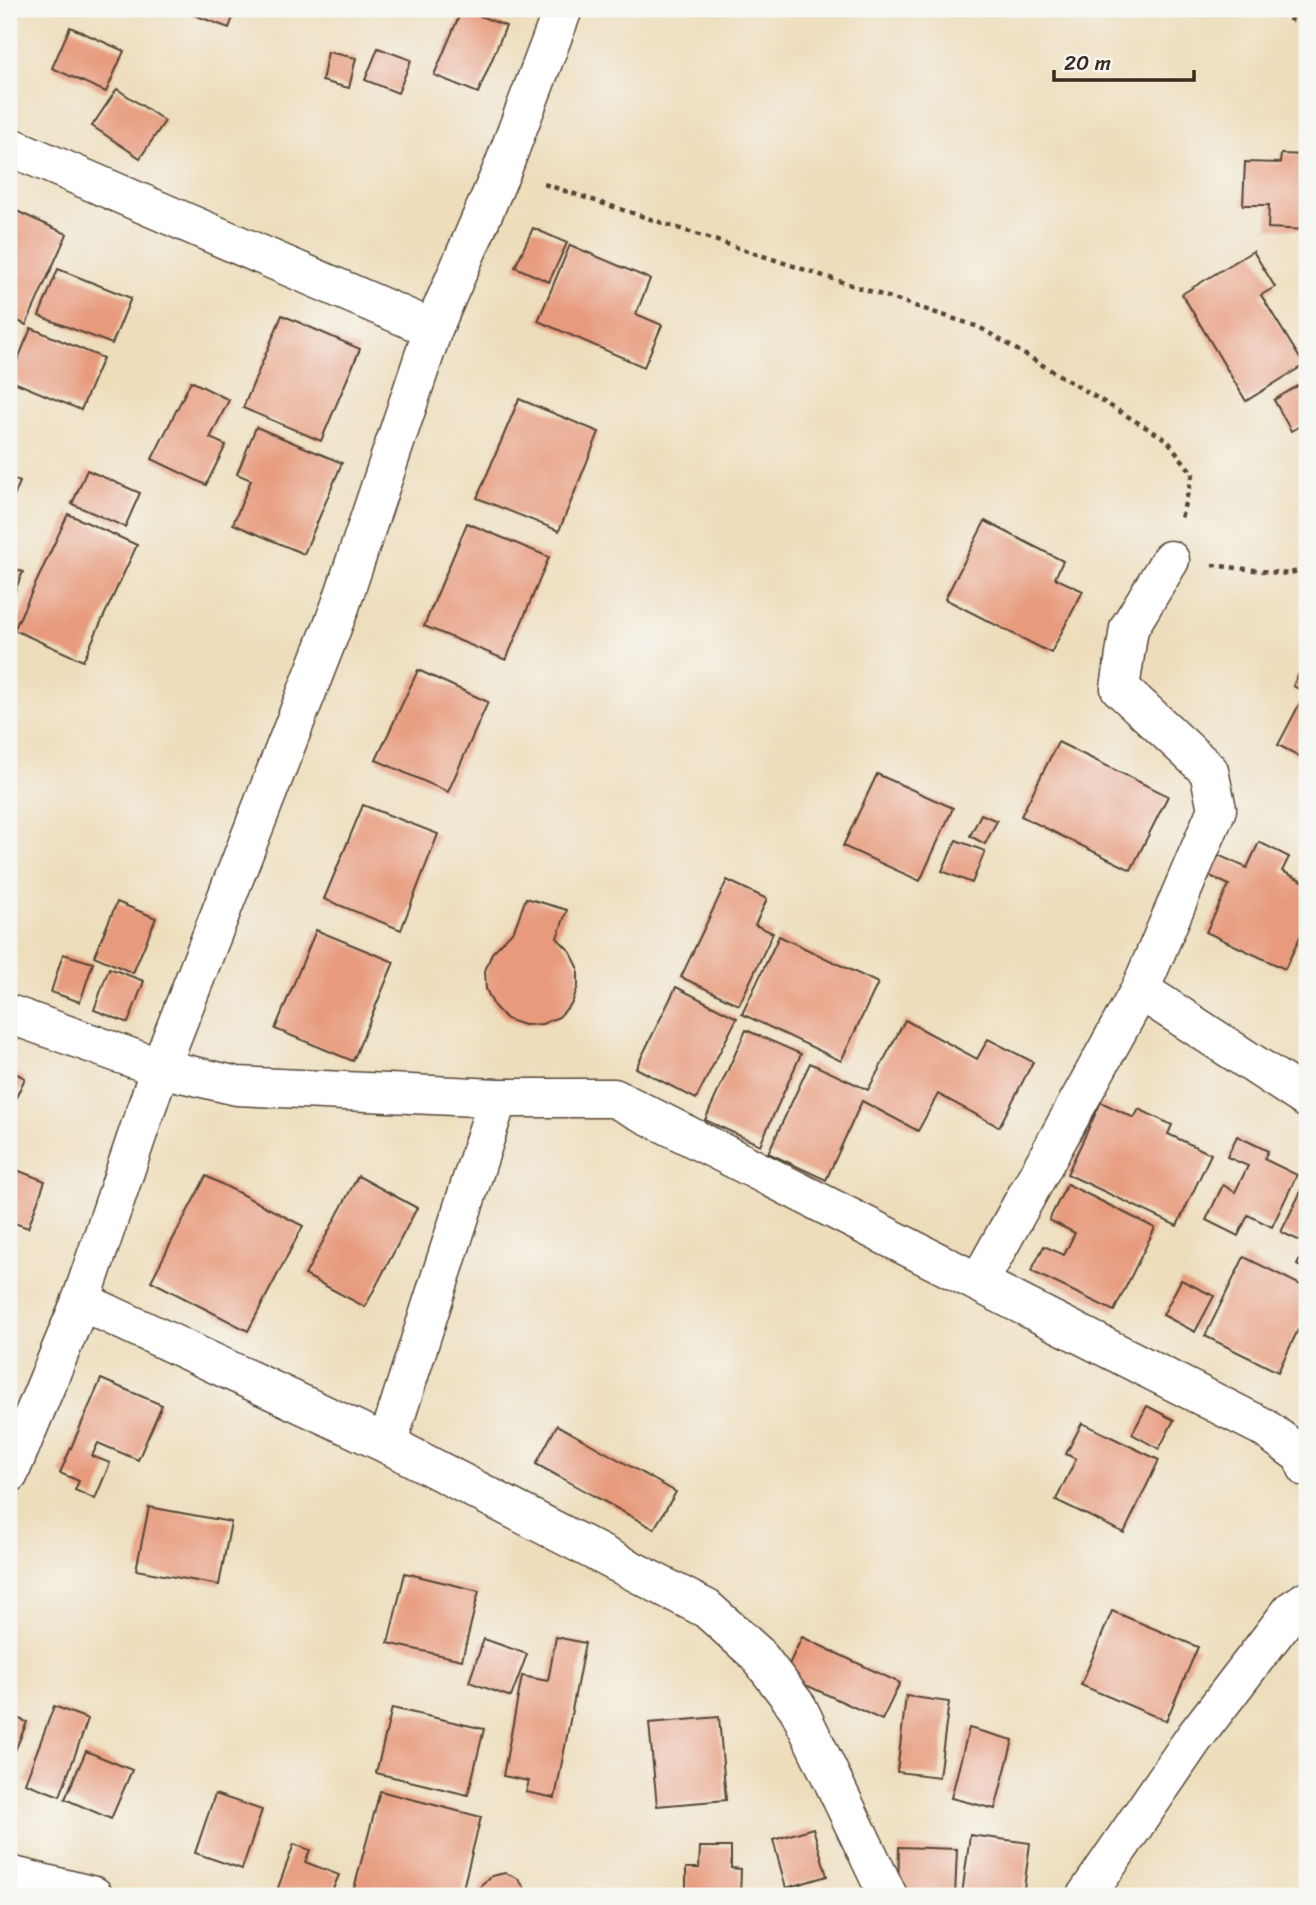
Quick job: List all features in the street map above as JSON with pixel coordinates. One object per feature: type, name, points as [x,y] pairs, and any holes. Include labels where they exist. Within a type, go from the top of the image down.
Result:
[{"type":"street","points":[[9,1474],[80,1301],[160,1068],[340,607],[433,330],[502,170],[563,9]]},
{"type":"street","points":[[9,146],[433,330]]},
{"type":"street","points":[[979,1282],[1140,990],[1217,809],[1209,771],[1120,688],[1129,628],[1170,560]]},
{"type":"street","points":[[1140,990],[1307,1099]]},
{"type":"street","points":[[9,1014],[160,1068],[237,1086],[498,1098],[614,1098],[1263,1427],[1301,1455],[1307,1468]]},
{"type":"street","points":[[387,1444],[498,1098]]},
{"type":"street","points":[[80,1301],[387,1444],[707,1609],[757,1654],[798,1708],[888,1896]]},
{"type":"street","points":[[1086,1896],[1194,1738],[1292,1610],[1307,1600]]},
{"type":"street","points":[[9,1875],[94,1896]]},
{"type":"path","points":[[1271,9],[1307,28]]},
{"type":"path","points":[[502,170],[979,327],[1167,440],[1193,474],[1170,560],[1288,574],[1307,568]]},
{"type":"building","points":[[178,9],[236,9],[229,28]]},
{"type":"building","points":[[462,9],[506,26],[478,93],[434,75]]},
{"type":"building","points":[[70,27],[124,51],[106,92],[52,68]]},
{"type":"building","points":[[378,48],[411,60],[398,93],[365,80]]},
{"type":"building","points":[[328,52],[356,58],[349,88],[322,81]]},
{"type":"building","points":[[117,89],[165,121],[140,158],[92,126]]},
{"type":"building","points":[[1281,154],[1307,155],[1307,230],[1268,228],[1269,205],[1243,205],[1245,162],[1280,163]]},
{"type":"building","points":[[10,208],[67,234],[26,325],[9,317]]},
{"type":"building","points":[[533,228],[567,243],[549,282],[515,267]]},
{"type":"building","points":[[570,245],[650,279],[636,314],[662,325],[644,367],[538,321]]},
{"type":"building","points":[[1253,251],[1275,287],[1261,295],[1304,365],[1246,401],[1182,294]]},
{"type":"building","points":[[58,269],[131,298],[112,344],[39,316]]},
{"type":"building","points":[[282,315],[360,349],[321,441],[243,408]]},
{"type":"building","points":[[31,328],[103,358],[81,410],[9,380]]},
{"type":"building","points":[[191,381],[229,400],[210,438],[226,445],[206,485],[152,459]]},
{"type":"building","points":[[1299,385],[1307,400],[1307,422],[1291,431],[1274,400]]},
{"type":"building","points":[[519,399],[599,432],[559,531],[477,498]]},
{"type":"building","points":[[256,427],[342,463],[304,554],[233,524],[251,480],[237,474]]},
{"type":"building","points":[[87,470],[140,493],[125,527],[72,504]]},
{"type":"building","points":[[9,477],[20,482],[9,508]]},
{"type":"building","points":[[68,514],[137,545],[83,661],[14,630]]},
{"type":"building","points":[[985,521],[1063,561],[1055,578],[1083,591],[1051,653],[945,599]]},
{"type":"building","points":[[467,523],[549,557],[506,660],[424,626]]},
{"type":"building","points":[[9,566],[23,572],[9,604]]},
{"type":"building","points":[[1307,657],[1307,693],[1293,686]]},
{"type":"building","points":[[418,670],[488,702],[448,792],[376,760]]},
{"type":"building","points":[[1301,701],[1307,704],[1307,760],[1278,745]]},
{"type":"building","points":[[1058,742],[1168,796],[1131,870],[1021,816]]},
{"type":"building","points":[[877,774],[953,808],[920,881],[843,846]]},
{"type":"building","points":[[363,805],[438,834],[401,930],[324,899]]},
{"type":"building","points":[[981,814],[997,821],[985,844],[970,836]]},
{"type":"building","points":[[956,840],[985,851],[972,883],[942,871]]},
{"type":"building","points":[[1259,842],[1289,857],[1282,871],[1307,883],[1307,922],[1285,969],[1206,932],[1229,885],[1206,874],[1216,854],[1247,868]]},
{"type":"building","points":[[727,880],[767,899],[755,925],[773,933],[739,1005],[681,977]]},
{"type":"building","points":[[526,898],[567,910],[557,938],[570,951],[578,967],[578,986],[572,1003],[559,1017],[542,1024],[524,1025],[506,1019],[494,1006],[486,989],[485,971],[492,953],[514,930]]},
{"type":"building","points":[[117,902],[156,918],[133,973],[94,956]]},
{"type":"building","points":[[316,930],[394,962],[353,1061],[275,1029]]},
{"type":"building","points":[[779,936],[878,983],[841,1061],[742,1014]]},
{"type":"building","points":[[63,954],[93,963],[80,1002],[51,992]]},
{"type":"building","points":[[109,968],[144,981],[128,1023],[94,1010]]},
{"type":"building","points":[[676,987],[737,1018],[696,1099],[636,1068]]},
{"type":"building","points":[[905,1020],[977,1059],[988,1039],[1033,1062],[999,1127],[938,1094],[918,1131],[862,1101],[826,1180],[768,1153],[810,1063],[868,1090]]},
{"type":"building","points":[[746,1030],[801,1054],[760,1145],[705,1120]]},
{"type":"building","points":[[9,1070],[25,1078],[9,1113]]},
{"type":"building","points":[[1101,1102],[1134,1118],[1139,1109],[1172,1125],[1168,1134],[1211,1154],[1177,1226],[1067,1174]]},
{"type":"building","points":[[1237,1136],[1268,1151],[1264,1159],[1297,1175],[1272,1227],[1248,1215],[1238,1236],[1206,1220],[1223,1185],[1235,1192],[1248,1166],[1227,1157]]},
{"type":"building","points":[[9,1167],[45,1181],[28,1228],[9,1221]]},
{"type":"building","points":[[206,1176],[303,1226],[248,1331],[151,1281]]},
{"type":"building","points":[[358,1176],[417,1208],[365,1307],[305,1275]]},
{"type":"building","points":[[1307,1179],[1307,1244],[1281,1232]]},
{"type":"building","points":[[1067,1184],[1155,1228],[1114,1311],[1031,1271],[1044,1246],[1064,1255],[1075,1233],[1049,1220]]},
{"type":"building","points":[[1307,1244],[1307,1270],[1297,1265]]},
{"type":"building","points":[[1244,1257],[1307,1288],[1307,1311],[1278,1372],[1205,1336]]},
{"type":"building","points":[[1181,1280],[1214,1296],[1195,1332],[1163,1315]]},
{"type":"building","points":[[101,1379],[162,1405],[138,1460],[98,1443],[92,1456],[110,1463],[95,1499],[75,1490],[79,1481],[60,1473]]},
{"type":"building","points":[[1147,1406],[1174,1420],[1159,1449],[1132,1434]]},
{"type":"building","points":[[1082,1423],[1159,1460],[1124,1533],[1056,1500],[1076,1459],[1066,1454]]},
{"type":"building","points":[[557,1425],[676,1492],[654,1529],[536,1464]]},
{"type":"building","points":[[149,1507],[231,1522],[219,1585],[136,1570]]},
{"type":"building","points":[[405,1573],[479,1591],[462,1660],[388,1643]]},
{"type":"building","points":[[1112,1611],[1198,1647],[1166,1721],[1081,1685]]},
{"type":"building","points":[[556,1637],[585,1643],[555,1798],[526,1792],[529,1781],[503,1776],[522,1676],[548,1681]]},
{"type":"building","points":[[802,1637],[900,1683],[882,1720],[784,1675]]},
{"type":"building","points":[[484,1639],[527,1654],[511,1697],[469,1682]]},
{"type":"building","points":[[906,1696],[949,1702],[939,1777],[897,1772]]},
{"type":"building","points":[[54,1706],[88,1719],[60,1796],[25,1783]]},
{"type":"building","points":[[392,1708],[484,1729],[468,1795],[376,1773]]},
{"type":"building","points":[[9,1715],[27,1722],[9,1765]]},
{"type":"building","points":[[719,1717],[726,1800],[657,1806],[649,1723]]},
{"type":"building","points":[[969,1728],[1013,1740],[995,1809],[951,1798]]},
{"type":"building","points":[[86,1751],[132,1770],[111,1819],[65,1799]]},
{"type":"building","points":[[380,1791],[481,1817],[461,1896],[352,1896]]},
{"type":"building","points":[[215,1794],[262,1810],[242,1869],[195,1853]]},
{"type":"building","points":[[813,1828],[827,1876],[786,1888],[773,1840]]},
{"type":"building","points":[[970,1835],[1030,1843],[1023,1896],[962,1894]]},
{"type":"building","points":[[294,1844],[310,1850],[305,1862],[339,1875],[330,1896],[275,1896]]},
{"type":"building","points":[[700,1847],[731,1847],[731,1868],[741,1869],[740,1896],[686,1896],[686,1868],[699,1868]]},
{"type":"building","points":[[899,1847],[957,1849],[955,1896],[898,1895]]},
{"type":"building","points":[[505,1873],[517,1878],[524,1887],[526,1896],[478,1896],[482,1884],[492,1876]]}]
